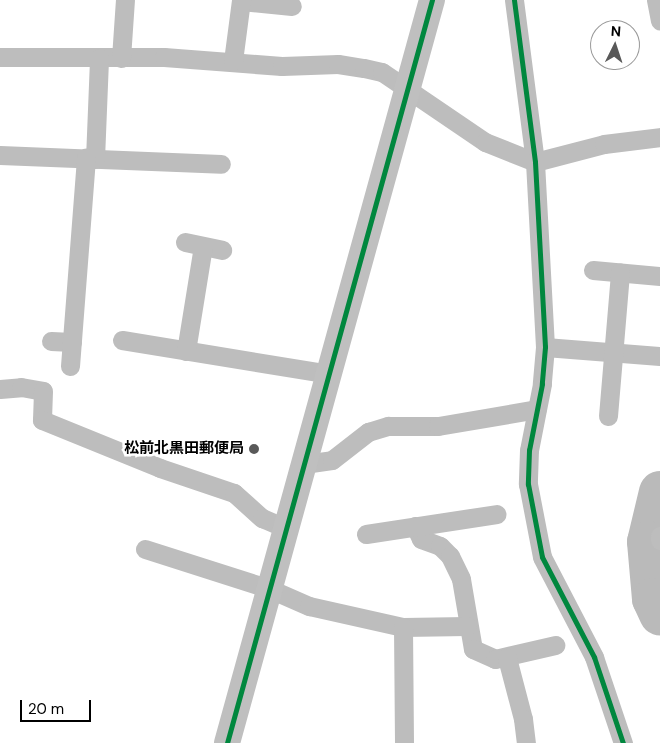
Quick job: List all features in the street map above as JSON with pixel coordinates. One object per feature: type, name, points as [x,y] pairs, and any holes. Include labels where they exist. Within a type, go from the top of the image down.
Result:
[{"type":"street","points":[[121,58],[125,0]]},
{"type":"street","points":[[233,61],[241,0],[292,6]]},
{"type":"street","points":[[227,743],[432,0]]},
{"type":"street","points":[[514,0],[535,162],[545,347],[538,410],[529,450],[528,484],[542,557],[594,657],[623,743]]},
{"type":"street","points":[[656,0],[660,21]]},
{"type":"street","points":[[0,57],[233,61],[282,66],[338,64],[364,68],[382,72],[486,142],[535,162],[604,144],[660,137]]},
{"type":"street","points":[[70,366],[91,159],[99,58]]},
{"type":"street","points":[[0,154],[221,164]]},
{"type":"street","points":[[186,351],[194,244],[222,250]]},
{"type":"street","points":[[593,270],[660,276]]},
{"type":"street","points":[[608,416],[620,272]]},
{"type":"street","points":[[122,340],[329,374]]},
{"type":"street","points":[[51,341],[72,342]]},
{"type":"street","points":[[545,347],[660,356]]},
{"type":"street","points":[[0,389],[21,387],[42,391],[42,420],[160,468],[234,493],[262,518],[286,528]]},
{"type":"street","points":[[304,464],[332,460],[368,432],[388,426],[438,426],[538,410]]},
{"type":"street","points":[[366,534],[496,514]]},
{"type":"street","points":[[415,526],[421,539],[440,546],[450,556],[460,579],[467,626],[473,649],[482,656],[507,658],[555,645]]},
{"type":"street","points":[[144,548],[270,588],[309,606],[403,627],[467,626]]},
{"type":"street","points":[[403,627],[404,743]]},
{"type":"street","points":[[507,658],[523,719],[526,743]]},
{"type":"waterway","points":[[660,492],[648,542],[653,599],[660,614]]},
{"type":"cycle path","points":[[227,743],[432,0]]},
{"type":"cycle path","points":[[514,0],[535,162],[545,347],[542,384],[529,450],[528,484],[542,557],[594,657],[623,743]]},
{"type":"place","name":"松前北黒田郵便局","points":[[254,449]]}]
